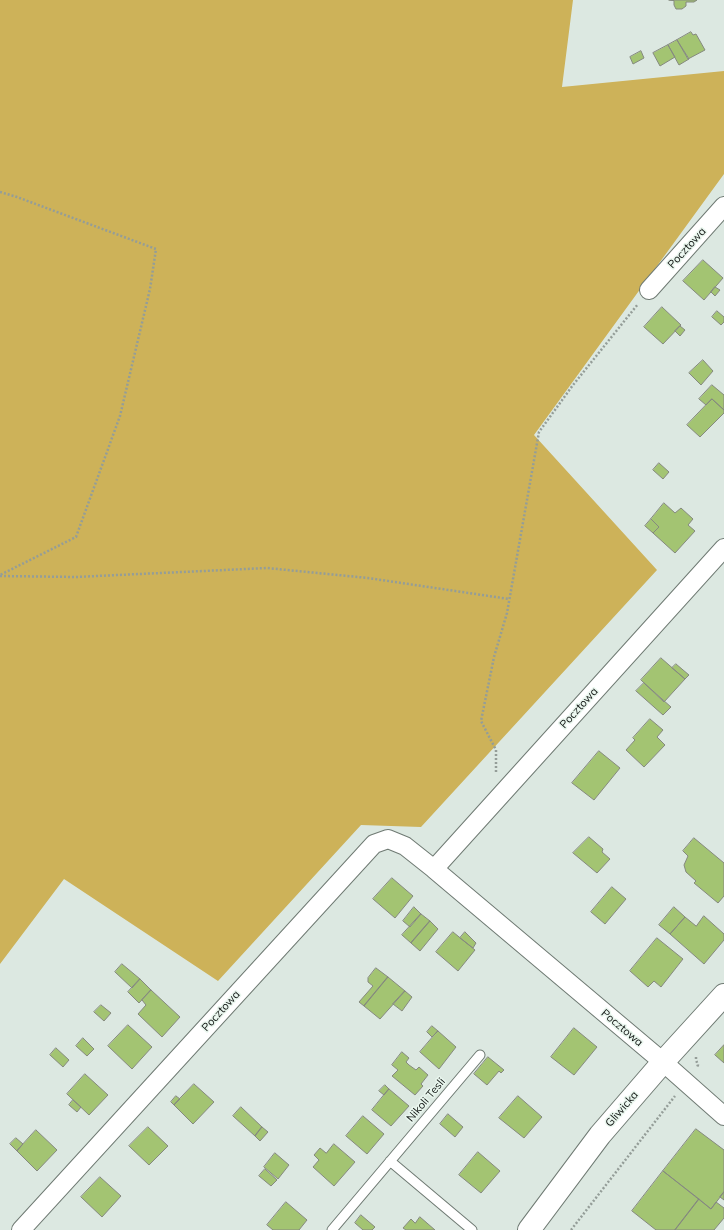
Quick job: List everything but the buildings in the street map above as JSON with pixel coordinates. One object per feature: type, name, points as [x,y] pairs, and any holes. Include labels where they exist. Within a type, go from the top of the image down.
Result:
[{"type":"main road","name":"Gliwicka","points":[[529,1230],[600,1135],[662,1062],[724,995]]},
{"type":"street","name":"Pocztowa","points":[[650,290],[724,206]]},
{"type":"street","name":"Pocztowa","points":[[434,869],[724,548]]},
{"type":"street","name":"Pocztowa","points":[[21,1230],[374,844],[388,839],[405,846],[434,869],[686,1082],[724,1116]]},
{"type":"lane","name":"Nikoli Tesli","points":[[332,1230],[480,1055]]},
{"type":"lane","points":[[390,1161],[472,1230]]},
{"type":"path","points":[[0,192],[156,249],[150,289],[120,416],[76,537],[0,576]]},
{"type":"path","points":[[495,801],[496,750],[481,721],[494,657],[507,613],[539,432],[573,385],[650,290]]},
{"type":"path","points":[[0,576],[76,578],[267,568],[368,578],[509,599]]},
{"type":"path","points":[[570,1230],[686,1082],[698,1065],[696,1054]]},
{"type":"shaded area","points":[[0,0],[573,0],[562,87],[724,71],[724,174],[534,435],[657,570],[421,827],[361,825],[218,981],[64,879],[0,964]]}]
